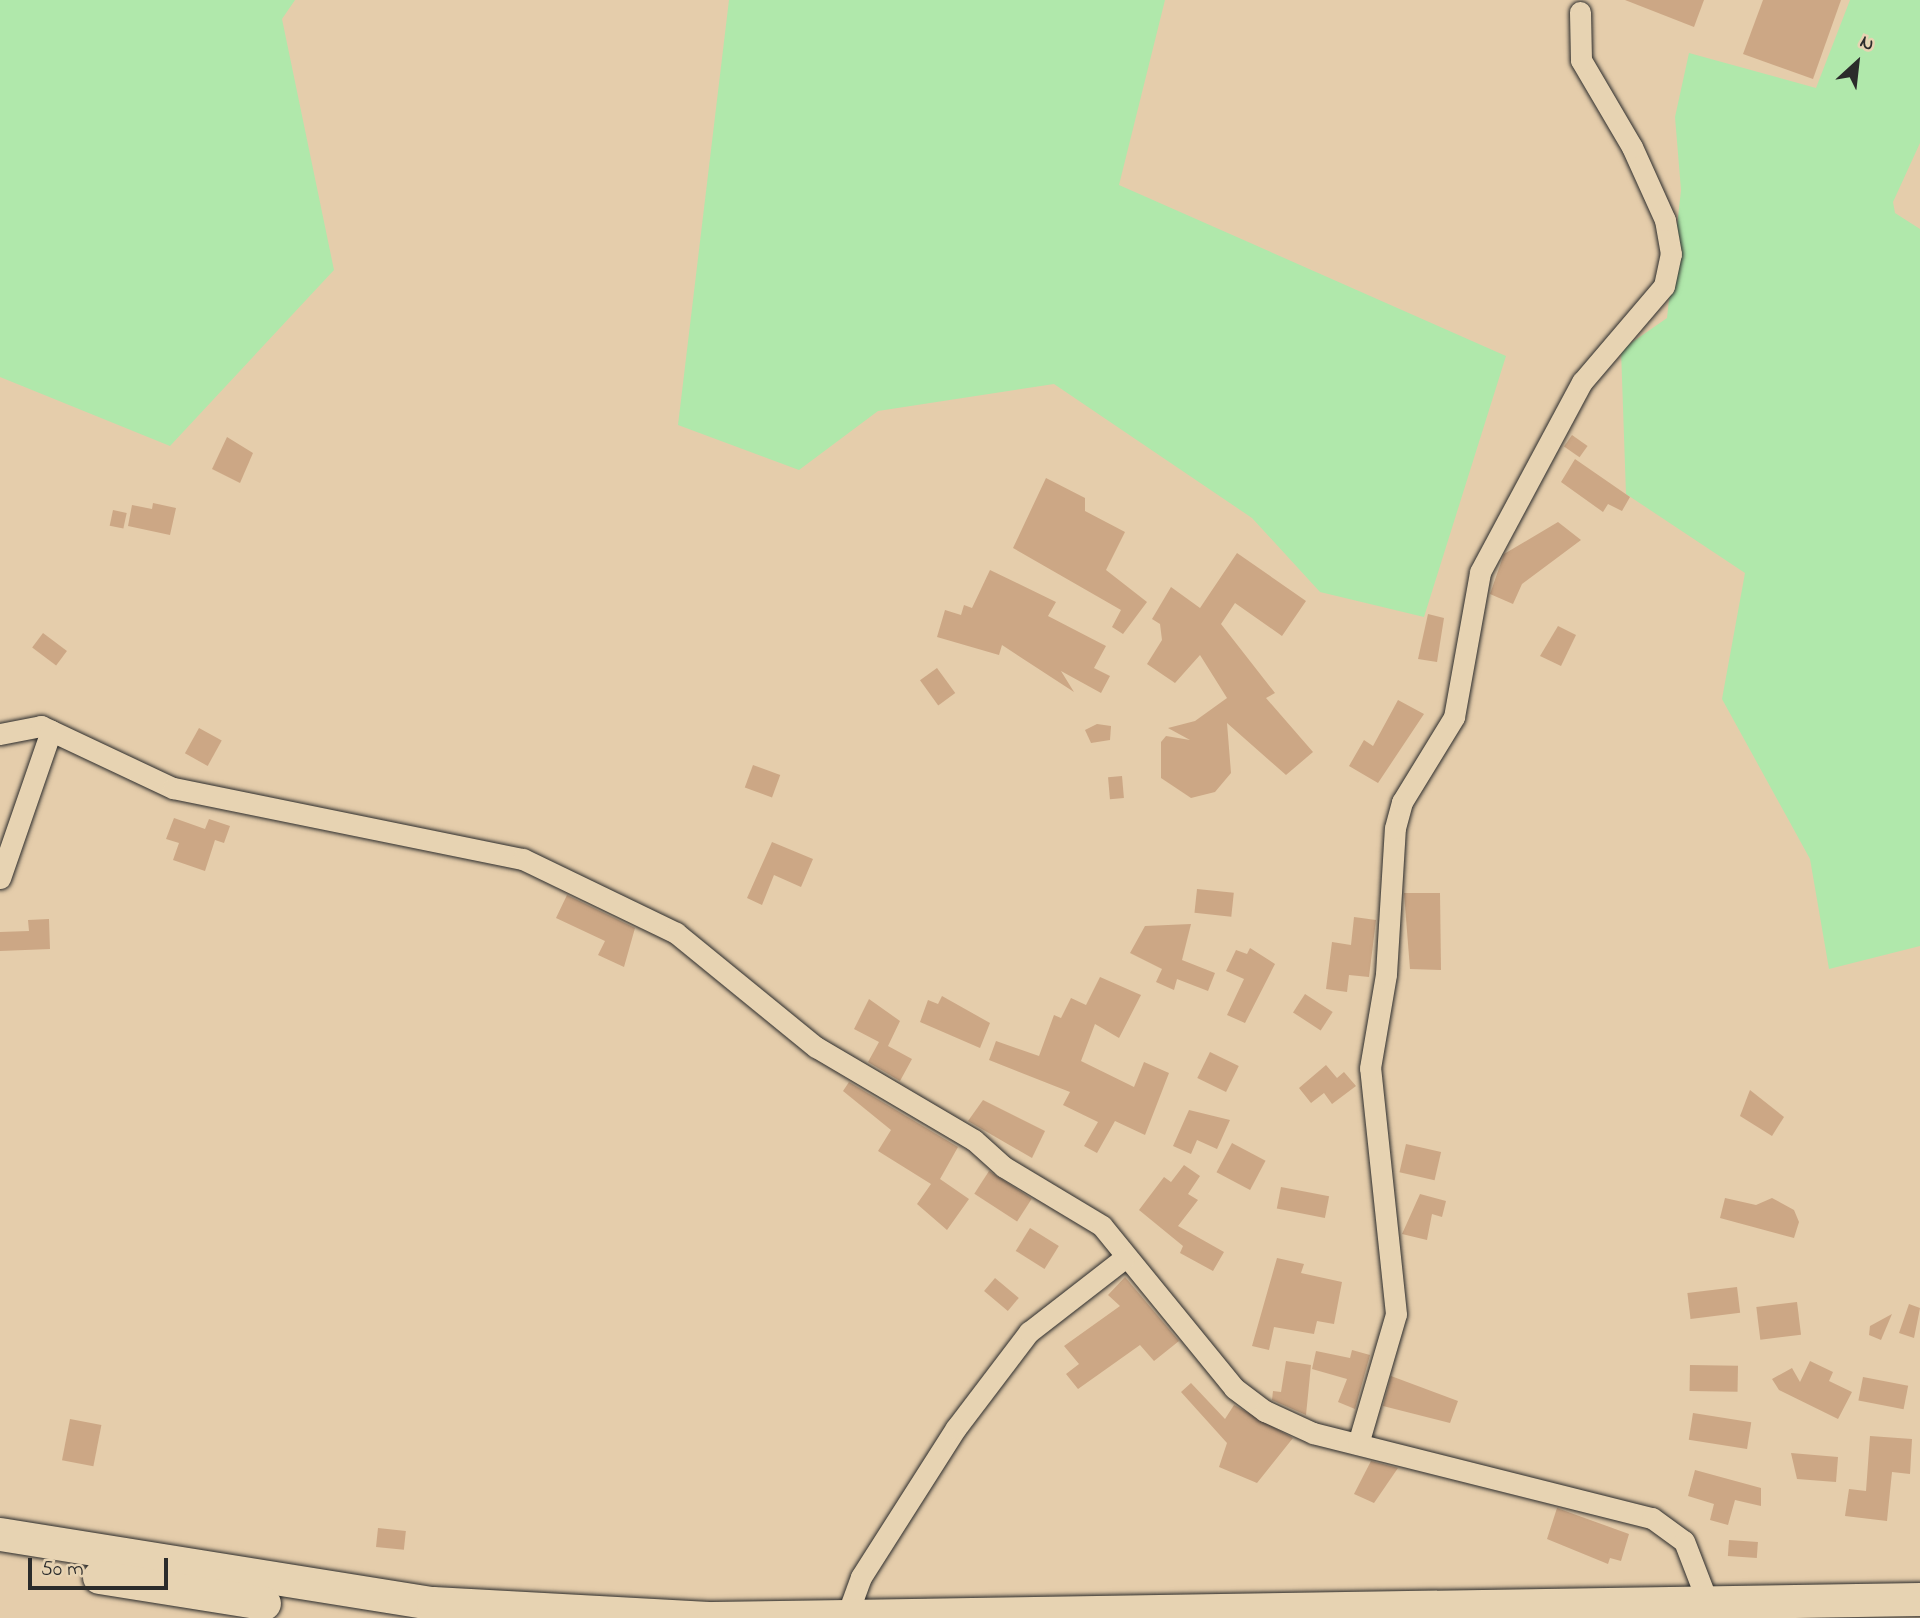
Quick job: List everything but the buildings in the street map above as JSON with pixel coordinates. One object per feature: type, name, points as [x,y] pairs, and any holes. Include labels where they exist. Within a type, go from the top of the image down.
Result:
[{"type":"main road","points":[[0,1534],[433,1603],[713,1618],[1710,1609],[1920,1599]]},
{"type":"main road","points":[[0,1557],[205,1595],[381,1618]]},
{"type":"street","points":[[1357,1444],[1396,1314],[1370,1068],[1386,974],[1395,828],[1402,802],[1454,717],[1480,572],[1581,382],[1664,286],[1671,254],[1665,220],[1632,146],[1581,60],[1580,12]]},
{"type":"street","points":[[0,734],[24,726],[51,731],[173,788],[523,859],[676,933],[816,1047],[974,1140],[1004,1167],[1102,1226],[1123,1259],[1234,1388],[1265,1411],[1357,1444],[1652,1518],[1684,1541],[1710,1609]]},
{"type":"street","points":[[0,878],[51,731]]},
{"type":"street","points":[[846,1617],[861,1577],[948,1440],[1029,1332],[1123,1259]]},
{"type":"green space","points":[[0,0],[295,0],[282,19],[334,270],[170,446],[0,377]]},
{"type":"green space","points":[[729,0],[1165,0],[1119,185],[1506,356],[1424,617],[1320,592],[1252,518],[1054,384],[878,411],[799,470],[678,425]]},
{"type":"green space","points":[[1850,0],[1920,0],[1920,143],[1893,202],[1895,213],[1920,229],[1920,946],[1829,969],[1810,859],[1722,699],[1745,573],[1626,494],[1621,350],[1667,318],[1681,190],[1675,117],[1689,53],[1816,88]]}]
